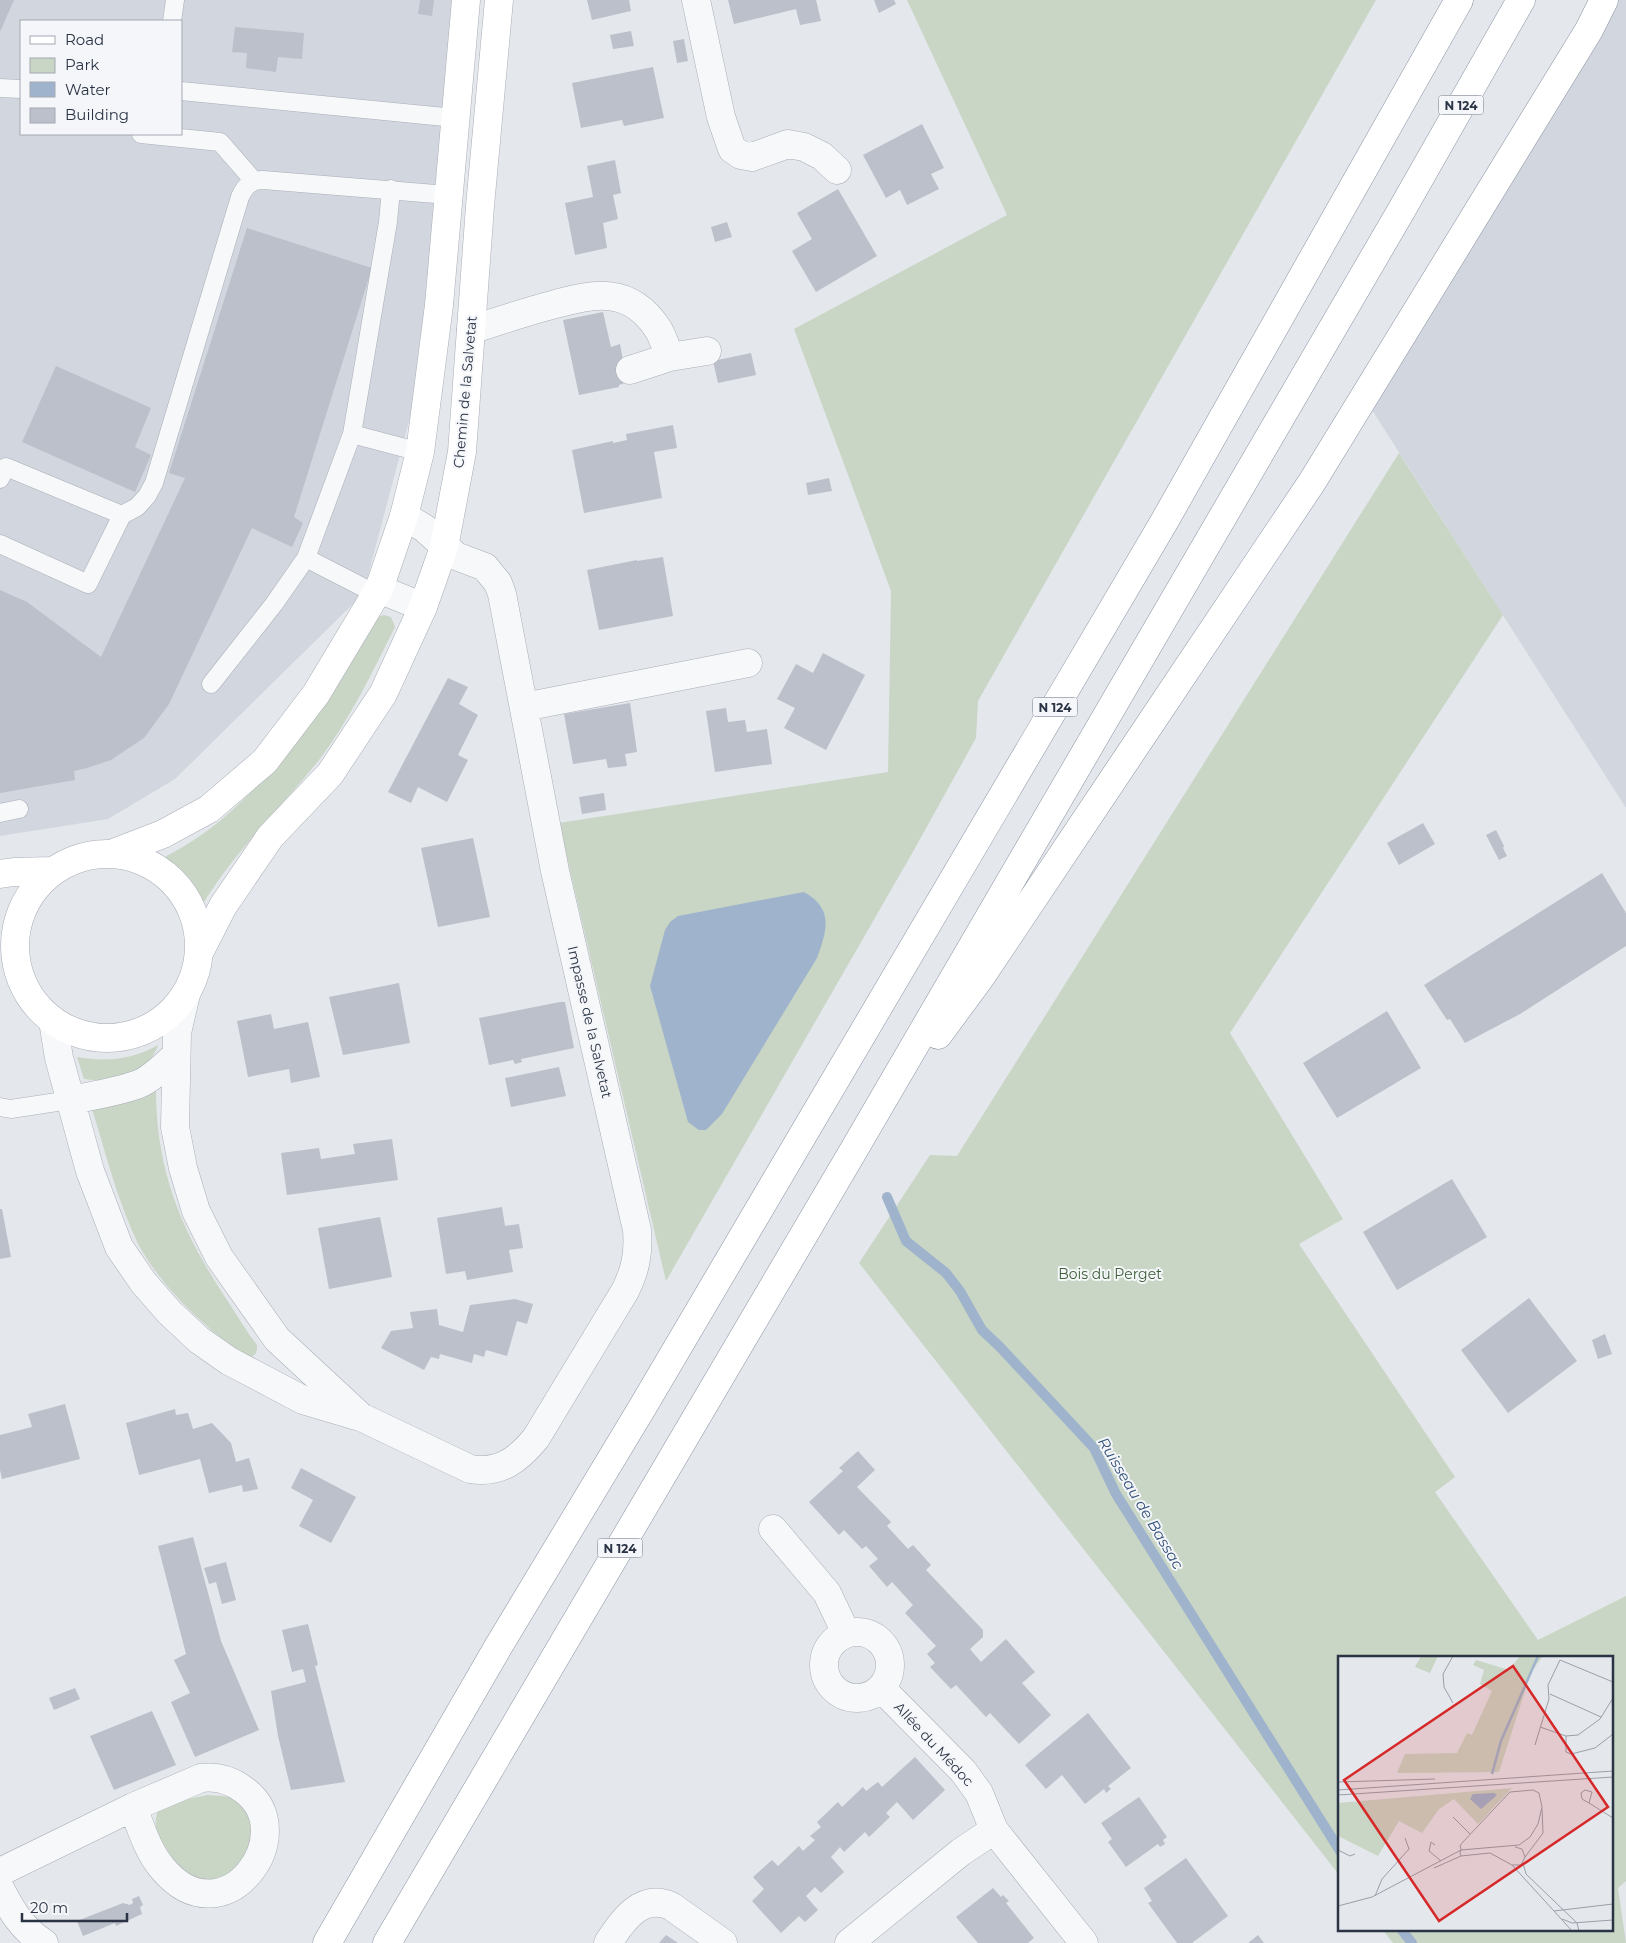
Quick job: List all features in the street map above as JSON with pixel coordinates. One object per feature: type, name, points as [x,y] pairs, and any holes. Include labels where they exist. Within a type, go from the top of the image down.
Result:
[{"type":"main road","points":[[111,854],[163,834],[209,809],[265,761],[316,694],[377,591],[404,516],[420,452],[439,305],[466,0]]},
{"type":"main road","name":"Chemin de la Salvetat","points":[[200,951],[223,906],[270,837],[330,774],[383,694],[423,607],[444,547],[462,452],[480,206],[499,0]]},
{"type":"main road","name":"N 124","points":[[327,1943],[498,1647],[648,1399],[1159,531],[1459,0]]},
{"type":"main road","name":"N 124","points":[[388,1943],[852,1153],[1401,211],[1521,0]]},
{"type":"main road","points":[[852,1153],[980,978],[1312,482],[1589,30],[1604,0]]},
{"type":"main road","points":[[1589,30],[1615,0]]},
{"type":"main road","points":[[111,854],[140,859],[165,874],[184,895],[197,922],[200,951],[196,973],[186,994],[173,1012],[155,1026],[134,1035],[112,1038],[81,1035],[53,1021],[31,999],[9,966],[20,916],[33,891],[52,871],[70,861],[91,855],[111,854]]},
{"type":"main road","points":[[0,874],[52,871]]},
{"type":"street","points":[[696,0],[721,117],[732,149],[741,155],[752,157],[788,144],[804,147],[822,156],[837,170]]},
{"type":"street","points":[[471,330],[516,314],[588,295],[608,294],[628,301],[645,313],[659,330],[670,358]]},
{"type":"street","points":[[630,370],[670,358],[707,351]]},
{"type":"street","name":"Impasse de la Salvetat","points":[[361,1417],[459,1465],[482,1471],[496,1470],[510,1464],[524,1453],[536,1438],[624,1292],[632,1276],[639,1248],[637,1230],[619,1149],[555,870],[502,594],[498,583],[485,567],[456,556],[424,528],[404,516]]},
{"type":"street","points":[[377,591],[423,607]]},
{"type":"street","points":[[524,706],[748,663]]},
{"type":"street","points":[[186,994],[177,1033],[175,1127],[181,1160],[196,1211],[219,1257],[277,1339],[361,1417]]},
{"type":"street","points":[[53,1021],[59,1058],[90,1171],[119,1247],[143,1282],[169,1312],[199,1340],[229,1361],[303,1400],[361,1417]]},
{"type":"street","points":[[70,1100],[105,1094],[140,1083],[161,1070],[176,1055]]},
{"type":"street","points":[[773,1529],[827,1593],[846,1633]]},
{"type":"street","points":[[861,1631],[874,1636],[884,1644],[890,1656],[890,1669],[886,1681],[881,1688],[866,1698],[853,1699],[840,1695],[830,1686],[824,1674],[824,1661],[828,1648],[836,1638],[846,1633],[861,1631]]},
{"type":"street","name":"Allée du Médoc","points":[[881,1688],[963,1771],[979,1793],[994,1830],[1084,1943]]},
{"type":"street","points":[[0,1872],[134,1807],[201,1778],[210,1777],[225,1780],[248,1793],[260,1806],[265,1825],[260,1854],[250,1872],[237,1885],[220,1893],[202,1894],[181,1885],[163,1869],[155,1858],[134,1807]]},
{"type":"street","points":[[849,1943],[961,1852],[994,1830]]},
{"type":"street","points":[[0,1888],[13,1914],[32,1935],[44,1943]]},
{"type":"street","points":[[608,1943],[628,1915],[646,1904],[663,1903],[671,1906],[724,1943]]},
{"type":"lane","points":[[172,20],[175,0]]},
{"type":"lane","points":[[0,88],[20,89]]},
{"type":"lane","points":[[182,91],[455,118]]},
{"type":"lane","points":[[151,135],[220,142],[254,181]]},
{"type":"lane","points":[[0,544],[88,584],[122,515],[138,507],[148,496],[154,483],[240,197],[246,186],[254,181],[263,180],[448,195]]},
{"type":"lane","points":[[211,684],[274,604],[306,558],[352,434],[388,222],[391,189]]},
{"type":"lane","points":[[352,434],[420,452]]},
{"type":"lane","points":[[0,479],[6,467],[122,515]]},
{"type":"lane","points":[[306,558],[377,591]]},
{"type":"lane","points":[[0,812],[19,809]]},
{"type":"lane","points":[[0,1107],[11,1110],[70,1100]]},
{"type":"shaded area","points":[[0,0],[455,0],[422,372],[363,594],[175,779],[108,819],[0,836]]},
{"type":"shaded area","points":[[1593,0],[1626,0],[1626,808],[1358,388]]},
{"type":"green space","points":[[907,0],[1376,0],[978,701],[976,738],[914,850],[666,1281],[559,823],[888,772],[891,591],[794,329],[1007,215]]},
{"type":"green space","name":"Bois du Perget","points":[[1399,453],[1503,615],[1230,1033],[1343,1219],[1299,1244],[1455,1477],[1435,1492],[1538,1640],[1626,1596],[1626,1881],[1618,1888],[1626,1943],[1393,1943],[1383,1930],[1614,1930],[1614,1656],[1338,1656],[1338,1873],[859,1263],[930,1155],[957,1156]]},
{"type":"green space","points":[[384,615],[391,617],[395,627],[341,728],[319,760],[244,847],[204,902],[194,885],[165,857],[207,831],[242,801],[257,785],[313,714],[378,617]]},
{"type":"green space","points":[[158,1045],[146,1063],[137,1070],[116,1078],[84,1079],[77,1057],[108,1059],[129,1057]]},
{"type":"green space","points":[[156,1089],[157,1119],[161,1147],[175,1200],[197,1250],[211,1275],[257,1345],[256,1354],[251,1357],[201,1321],[168,1287],[154,1269],[134,1235],[111,1173],[92,1109]]},
{"type":"green space","points":[[208,1795],[228,1797],[243,1807],[248,1814],[251,1838],[245,1855],[232,1871],[220,1878],[197,1882],[173,1862],[162,1849],[157,1835],[156,1820],[158,1811],[177,1801]]},
{"type":"water","points":[[804,892],[820,906],[826,921],[817,958],[722,1114],[706,1130],[699,1130],[688,1122],[650,986],[665,930],[670,922],[678,916]]},
{"type":"building","points":[[0,0],[14,0],[0,32]]},
{"type":"building","points":[[420,0],[434,0],[432,16],[418,14]]},
{"type":"building","points":[[587,0],[629,0],[631,11],[592,20]]},
{"type":"building","points":[[728,0],[816,0],[821,21],[800,25],[796,9],[734,24]]},
{"type":"building","points":[[874,0],[894,0],[896,4],[879,13]]},
{"type":"building","points":[[235,27],[304,33],[302,59],[278,57],[276,72],[246,68],[247,53],[232,52]]},
{"type":"building","points":[[631,31],[634,46],[613,49],[610,35]]},
{"type":"building","points":[[684,39],[688,61],[677,63],[673,41]]},
{"type":"building","points":[[653,67],[664,118],[624,126],[622,120],[581,128],[572,83]]},
{"type":"building","points":[[922,124],[944,168],[931,174],[939,189],[907,205],[900,190],[886,198],[863,155]]},
{"type":"building","points":[[615,160],[621,193],[613,195],[618,219],[603,223],[607,248],[575,255],[565,203],[593,197],[587,166]]},
{"type":"building","points":[[838,189],[877,256],[816,292],[792,251],[812,239],[797,213]]},
{"type":"building","points":[[727,222],[732,237],[715,242],[711,227]]},
{"type":"building","points":[[247,228],[372,268],[294,517],[303,523],[292,547],[252,528],[169,704],[144,738],[111,760],[74,771],[75,780],[0,793],[0,590],[27,602],[101,657],[185,478],[169,473]]},
{"type":"building","points":[[603,312],[611,347],[620,344],[627,382],[619,385],[619,387],[579,395],[563,320]]},
{"type":"building","points":[[751,353],[756,375],[718,383],[713,361]]},
{"type":"building","points":[[56,366],[151,408],[135,447],[151,455],[135,492],[22,442]]},
{"type":"building","points":[[673,425],[677,448],[654,452],[662,498],[584,513],[572,450],[613,441],[613,443],[627,440],[626,434]]},
{"type":"building","points":[[829,478],[832,491],[808,495],[806,483]]},
{"type":"building","points":[[663,557],[673,616],[599,630],[587,570]]},
{"type":"building","points":[[823,653],[865,675],[826,750],[784,728],[795,708],[777,699],[796,664],[813,673]]},
{"type":"building","points":[[448,678],[468,687],[459,704],[478,715],[458,755],[468,760],[447,802],[418,787],[411,803],[388,792]]},
{"type":"building","points":[[630,703],[637,752],[625,754],[627,766],[608,768],[606,759],[573,764],[564,714]]},
{"type":"building","points":[[726,708],[728,722],[745,720],[747,732],[767,729],[772,764],[715,772],[706,711]]},
{"type":"building","points":[[604,793],[606,810],[582,814],[579,797]]},
{"type":"building","points":[[1423,823],[1435,844],[1399,865],[1387,843]]},
{"type":"building","points":[[1496,830],[1507,856],[1499,860],[1486,835]]},
{"type":"building","points":[[473,838],[490,917],[438,927],[421,848]]},
{"type":"building","points":[[1602,873],[1626,913],[1626,946],[1520,1014],[1465,1043],[1450,1019],[1447,1020],[1424,985]]},
{"type":"building","points":[[399,983],[410,1043],[343,1055],[329,997]]},
{"type":"building","points":[[565,1002],[574,1048],[521,1059],[522,1062],[515,1064],[513,1060],[489,1065],[479,1018]]},
{"type":"building","points":[[1387,1011],[1421,1068],[1337,1118],[1303,1063]]},
{"type":"building","points":[[271,1014],[274,1029],[308,1022],[320,1077],[291,1083],[289,1069],[248,1077],[237,1021]]},
{"type":"building","points":[[559,1067],[566,1096],[511,1107],[505,1078]]},
{"type":"building","points":[[392,1139],[398,1180],[287,1195],[281,1153],[319,1148],[321,1159],[355,1154],[353,1144]]},
{"type":"building","points":[[1452,1179],[1487,1237],[1397,1290],[1363,1232]]},
{"type":"building","points":[[502,1207],[505,1226],[519,1224],[523,1248],[509,1250],[513,1272],[467,1280],[465,1271],[446,1274],[437,1218]]},
{"type":"building","points":[[0,1209],[2,1209],[11,1257],[0,1259]]},
{"type":"building","points":[[380,1217],[392,1277],[329,1289],[318,1228]]},
{"type":"building","points":[[1529,1298],[1577,1361],[1508,1413],[1461,1350]]},
{"type":"building","points":[[515,1299],[533,1304],[527,1324],[517,1321],[507,1356],[486,1350],[484,1357],[474,1354],[472,1363],[440,1354],[439,1359],[431,1357],[424,1370],[381,1348],[391,1331],[413,1328],[410,1312],[437,1309],[439,1325],[463,1332],[470,1305]]},
{"type":"building","points":[[1605,1334],[1612,1354],[1598,1359],[1592,1340]]},
{"type":"building","points":[[65,1404],[80,1459],[2,1479],[0,1470],[0,1435],[32,1427],[28,1414]]},
{"type":"building","points":[[175,1409],[176,1415],[188,1413],[193,1429],[212,1423],[231,1443],[236,1462],[249,1458],[258,1489],[243,1492],[242,1485],[209,1493],[200,1459],[139,1475],[126,1423]]},
{"type":"building","points":[[858,1451],[875,1470],[857,1487],[891,1522],[887,1526],[908,1549],[913,1545],[931,1565],[926,1570],[983,1630],[983,1637],[970,1649],[981,1662],[1006,1639],[1035,1672],[1022,1683],[1051,1715],[1019,1744],[990,1713],[986,1717],[956,1685],[951,1689],[930,1667],[935,1663],[927,1654],[936,1646],[905,1613],[913,1605],[892,1582],[887,1587],[869,1566],[878,1559],[866,1546],[862,1549],[844,1530],[839,1535],[809,1502],[843,1471],[839,1468]]},
{"type":"building","points":[[301,1468],[356,1497],[331,1543],[299,1526],[313,1500],[291,1488]]},
{"type":"building","points":[[193,1537],[221,1641],[259,1730],[195,1757],[171,1702],[190,1693],[174,1660],[186,1654],[158,1546]]},
{"type":"building","points":[[226,1562],[236,1600],[222,1604],[216,1582],[209,1584],[204,1568]]},
{"type":"building","points":[[308,1624],[318,1665],[315,1666],[345,1782],[291,1790],[278,1736],[271,1691],[306,1682],[303,1669],[292,1672],[282,1630]]},
{"type":"building","points":[[75,1688],[80,1699],[54,1710],[49,1698]]},
{"type":"building","points":[[152,1711],[176,1765],[114,1790],[90,1736]]},
{"type":"building","points":[[1088,1713],[1131,1768],[1108,1786],[1111,1789],[1106,1793],[1104,1789],[1085,1804],[1062,1775],[1046,1789],[1025,1765]]},
{"type":"building","points":[[915,1757],[945,1790],[913,1820],[897,1802],[886,1813],[890,1817],[869,1837],[865,1832],[844,1852],[840,1847],[831,1857],[844,1872],[821,1893],[815,1887],[806,1896],[818,1910],[805,1922],[799,1916],[781,1933],[752,1901],[764,1889],[753,1877],[772,1860],[778,1866],[799,1846],[803,1851],[815,1840],[810,1836],[821,1827],[817,1822],[838,1802],[842,1807],[863,1787],[866,1791],[878,1782],[882,1787]]},
{"type":"building","points":[[1139,1797],[1167,1837],[1163,1840],[1165,1844],[1160,1847],[1158,1844],[1126,1867],[1108,1842],[1112,1839],[1101,1823]]},
{"type":"building","points":[[1186,1858],[1228,1916],[1192,1943],[1177,1943],[1148,1903],[1152,1901],[1144,1888]]},
{"type":"building","points":[[993,1888],[1001,1897],[1003,1895],[1009,1901],[1006,1903],[1034,1938],[1028,1943],[978,1943],[956,1917]]},
{"type":"building","points":[[139,1896],[143,1905],[140,1907],[142,1914],[116,1926],[115,1923],[83,1936],[77,1921],[123,1903],[130,1905],[133,1903],[132,1899]]},
{"type":"building","points":[[666,1935],[678,1943],[659,1943]]},
{"type":"building","points":[[1258,1935],[1264,1943],[1248,1943]]},
{"type":"waterway","name":"Ruisseau de Bassac","points":[[887,1197],[906,1241],[946,1273],[960,1291],[982,1330],[1094,1448],[1116,1494],[1338,1848]]},
{"type":"waterway","name":"Ruisseau de Bassac","points":[[1402,1930],[1412,1943]]}]
